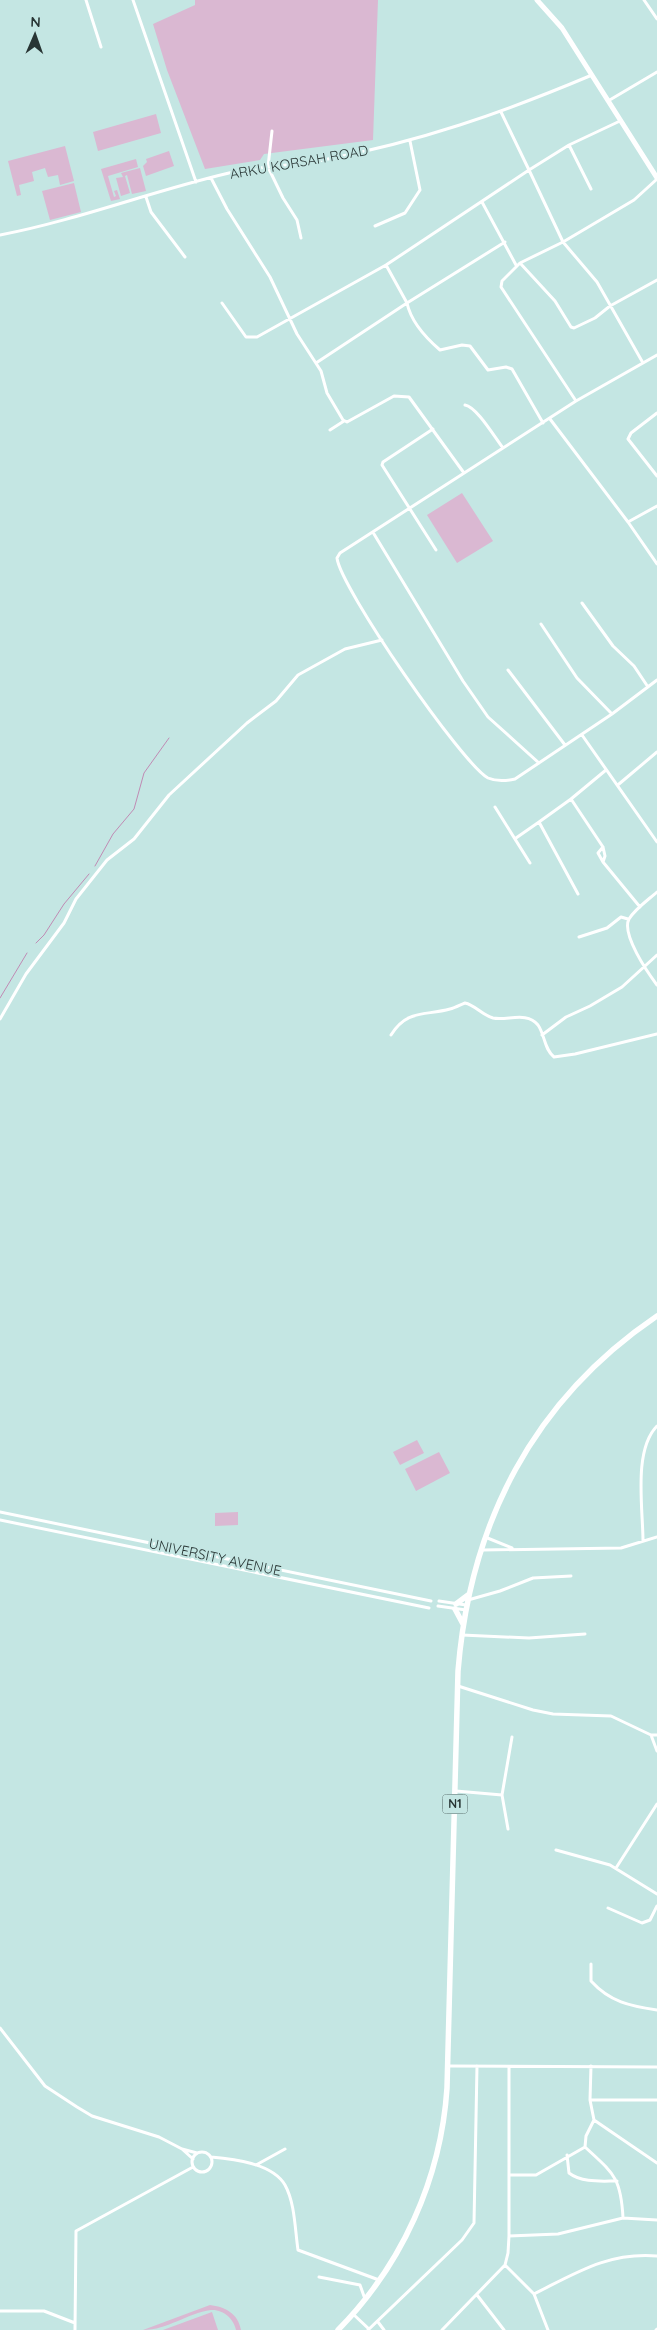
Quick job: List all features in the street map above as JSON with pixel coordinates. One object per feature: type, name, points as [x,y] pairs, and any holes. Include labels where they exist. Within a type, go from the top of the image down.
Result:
[{"type":"highway","name":"N1","points":[[338,2330],[366,2300],[410,2230],[430,2180],[443,2123],[447,2066],[458,1686],[463,1624],[484,1536],[508,1482],[549,1418],[591,1370],[657,1316]]},
{"type":"highway","points":[[463,1624],[455,1606],[467,1602]]},
{"type":"main road","points":[[537,0],[562,28],[657,179]]},
{"type":"street","points":[[86,0],[101,47]]},
{"type":"street","points":[[133,0],[196,182]]},
{"type":"street","points":[[644,0],[657,19]]},
{"type":"street","points":[[608,101],[657,72]]},
{"type":"street","name":"ARKU KORSAH ROAD","points":[[0,235],[211,178],[268,167],[317,162],[410,141],[501,112],[593,75]]},
{"type":"street","points":[[501,112],[563,242],[596,282],[643,363]]},
{"type":"street","points":[[222,303],[249,339],[257,337],[386,265],[569,145],[620,121]]},
{"type":"street","points":[[272,131],[268,167],[283,198],[297,220],[301,238]]},
{"type":"street","points":[[375,226],[405,213],[420,190],[410,141]]},
{"type":"street","points":[[569,145],[591,189]]},
{"type":"street","points":[[211,178],[227,209],[270,277],[297,334],[316,363],[329,398],[344,421]]},
{"type":"street","points":[[576,401],[502,287],[502,281],[520,263],[563,242],[634,200],[657,179]]},
{"type":"street","points":[[146,197],[151,212],[185,257]]},
{"type":"street","points":[[482,202],[505,242],[516,266]]},
{"type":"street","points":[[316,363],[505,242]]},
{"type":"street","points":[[520,263],[555,302],[571,327],[577,328],[610,306],[657,280]]},
{"type":"street","points":[[386,265],[417,324],[430,341],[440,350],[465,344],[470,346],[488,370],[506,367],[512,369],[543,423]]},
{"type":"street","points":[[657,355],[576,401],[374,534],[340,553],[337,558],[342,575],[382,640],[456,745],[487,777],[496,781],[514,779],[582,735],[657,680]]},
{"type":"street","points":[[330,430],[394,396],[404,395],[409,397],[464,473]]},
{"type":"street","points":[[465,405],[471,406],[503,448]]},
{"type":"street","points":[[657,414],[631,433],[628,439],[657,476]]},
{"type":"street","points":[[550,418],[657,564]]},
{"type":"street","points":[[433,429],[382,463],[436,550]]},
{"type":"street","points":[[628,522],[657,506]]},
{"type":"street","points":[[374,534],[463,681],[488,717],[539,763]]},
{"type":"street","points":[[582,603],[613,646],[634,666],[648,687]]},
{"type":"street","points":[[540,624],[577,678],[612,714]]},
{"type":"street","points":[[0,1019],[40,953],[64,922],[76,899],[108,860],[134,839],[169,795],[247,723],[276,701],[298,675],[345,649],[382,640]]},
{"type":"street","points":[[508,670],[565,745]]},
{"type":"street","points":[[582,735],[657,842]]},
{"type":"street","points":[[618,784],[657,752]]},
{"type":"street","points":[[516,838],[571,799],[606,770]]},
{"type":"street","points":[[571,799],[603,846],[605,856],[603,862]]},
{"type":"street","points":[[495,807],[530,863]]},
{"type":"street","points":[[539,822],[578,894]]},
{"type":"street","points":[[603,846],[598,853],[603,862],[640,907]]},
{"type":"street","points":[[657,892],[628,920],[629,936],[657,985]]},
{"type":"street","points":[[580,937],[607,928],[621,918],[628,920]]},
{"type":"street","points":[[542,1035],[566,1017],[590,1006],[622,987],[645,964],[657,956]]},
{"type":"street","points":[[392,1035],[402,1021],[410,1017],[451,1009],[465,1003],[490,1017],[516,1017],[532,1020],[542,1035],[549,1053],[554,1057],[563,1057],[657,1034]]},
{"type":"street","points":[[643,1542],[642,1458],[645,1444],[657,1426]]},
{"type":"street","name":"UNIVERSITY AVENUE","points":[[0,1512],[431,1601]]},
{"type":"street","name":"UNIVERSITY AVENUE","points":[[0,1520],[430,1608]]},
{"type":"street","points":[[484,1536],[512,1548],[612,1549],[632,1546],[657,1537]]},
{"type":"street","points":[[480,1550],[507,1551],[512,1548]]},
{"type":"street","points":[[438,1606],[455,1606],[533,1578],[572,1576]]},
{"type":"street","points":[[439,1601],[455,1606]]},
{"type":"street","points":[[462,1634],[529,1638],[585,1634]]},
{"type":"street","points":[[458,1686],[533,1710],[553,1714],[610,1716],[651,1735],[657,1735]]},
{"type":"street","points":[[651,1735],[657,1751]]},
{"type":"street","points":[[508,1829],[502,1795],[512,1737]]},
{"type":"street","points":[[455,1791],[502,1795]]},
{"type":"street","points":[[616,1868],[657,1804]]},
{"type":"street","points":[[556,1850],[616,1868],[657,1894]]},
{"type":"street","points":[[608,1908],[642,1923],[650,1920],[657,1906]]},
{"type":"street","points":[[592,1964],[591,1981],[610,1998],[622,2004],[657,2010]]},
{"type":"street","points":[[0,2028],[45,2086],[77,2107],[99,2118],[159,2137],[182,2149],[206,2153],[211,2157],[233,2159],[277,2176],[284,2184],[290,2202],[298,2250],[380,2280]]},
{"type":"street","points":[[447,2066],[657,2067]]},
{"type":"street","points":[[353,2314],[368,2329],[378,2322],[462,2240],[474,2223],[477,2066]]},
{"type":"street","points":[[585,2147],[586,2136],[594,2120],[590,2100],[591,2066]]},
{"type":"street","points":[[442,2330],[477,2295],[504,2264],[508,2253],[509,2067]]},
{"type":"street","points":[[590,2100],[657,2100]]},
{"type":"street","points":[[594,2120],[657,2163]]},
{"type":"street","points":[[509,2175],[536,2175],[567,2155],[585,2147]]},
{"type":"street","points":[[585,2147],[614,2174],[617,2180],[623,2218]]},
{"type":"street","points":[[182,2149],[193,2159]]},
{"type":"street","points":[[255,2166],[285,2149]]},
{"type":"street","points":[[193,2167],[193,2159],[197,2153]]},
{"type":"street","points":[[567,2155],[569,2173],[571,2175],[588,2180],[617,2180]]},
{"type":"street","points":[[193,2167],[198,2171],[207,2171],[212,2165],[211,2157]]},
{"type":"street","points":[[75,2330],[76,2231],[193,2167]]},
{"type":"street","points":[[509,2236],[558,2234],[623,2218],[657,2220]]},
{"type":"street","points":[[534,2294],[589,2266],[607,2260],[634,2256],[657,2256]]},
{"type":"street","points":[[504,2264],[534,2294],[548,2330]]},
{"type":"street","points":[[319,2277],[360,2285],[366,2300]]},
{"type":"street","points":[[477,2295],[504,2330]]},
{"type":"street","points":[[0,2311],[44,2310],[75,2323]]},
{"type":"street","points":[[378,2322],[384,2330]]},
{"type":"shaded area","points":[[195,0],[378,0],[373,140],[264,154],[260,160],[205,169],[167,70],[153,24],[195,5]]},
{"type":"shaded area","points":[[156,114],[161,133],[98,151],[93,132]]},
{"type":"shaded area","points":[[65,146],[74,181],[60,185],[58,175],[48,177],[45,168],[32,172],[34,181],[19,185],[21,195],[17,196],[8,161]]},
{"type":"shaded area","points":[[169,151],[174,166],[146,176],[143,166],[147,162],[146,159]]},
{"type":"shaded area","points":[[136,159],[138,167],[108,176],[114,197],[116,196],[114,191],[117,190],[120,199],[111,201],[101,169]]},
{"type":"shaded area","points":[[140,168],[146,191],[132,194],[127,175],[125,176],[130,193],[121,196],[116,178],[123,177],[121,173]]},
{"type":"shaded area","points":[[74,183],[81,212],[50,220],[42,191]]},
{"type":"shaded area","points":[[462,493],[493,541],[457,563],[427,515]]},
{"type":"shaded area","points":[[417,1440],[424,1453],[400,1465],[393,1452]]},
{"type":"shaded area","points":[[439,1452],[450,1473],[416,1491],[405,1469]]},
{"type":"shaded area","points":[[238,1512],[238,1525],[215,1526],[215,1513]]},
{"type":"shaded area","points":[[210,2305],[226,2309],[234,2315],[241,2330],[236,2330],[233,2322],[224,2313],[211,2310],[194,2314],[161,2327],[143,2330]]},
{"type":"shaded area","points":[[212,2312],[218,2330],[163,2330]]},
{"type":"waterway","points":[[95,866],[113,834],[134,809],[144,773],[169,738]]},
{"type":"waterway","points":[[36,943],[44,935],[64,904],[89,874]]},
{"type":"waterway","points":[[0,998],[27,953]]}]
